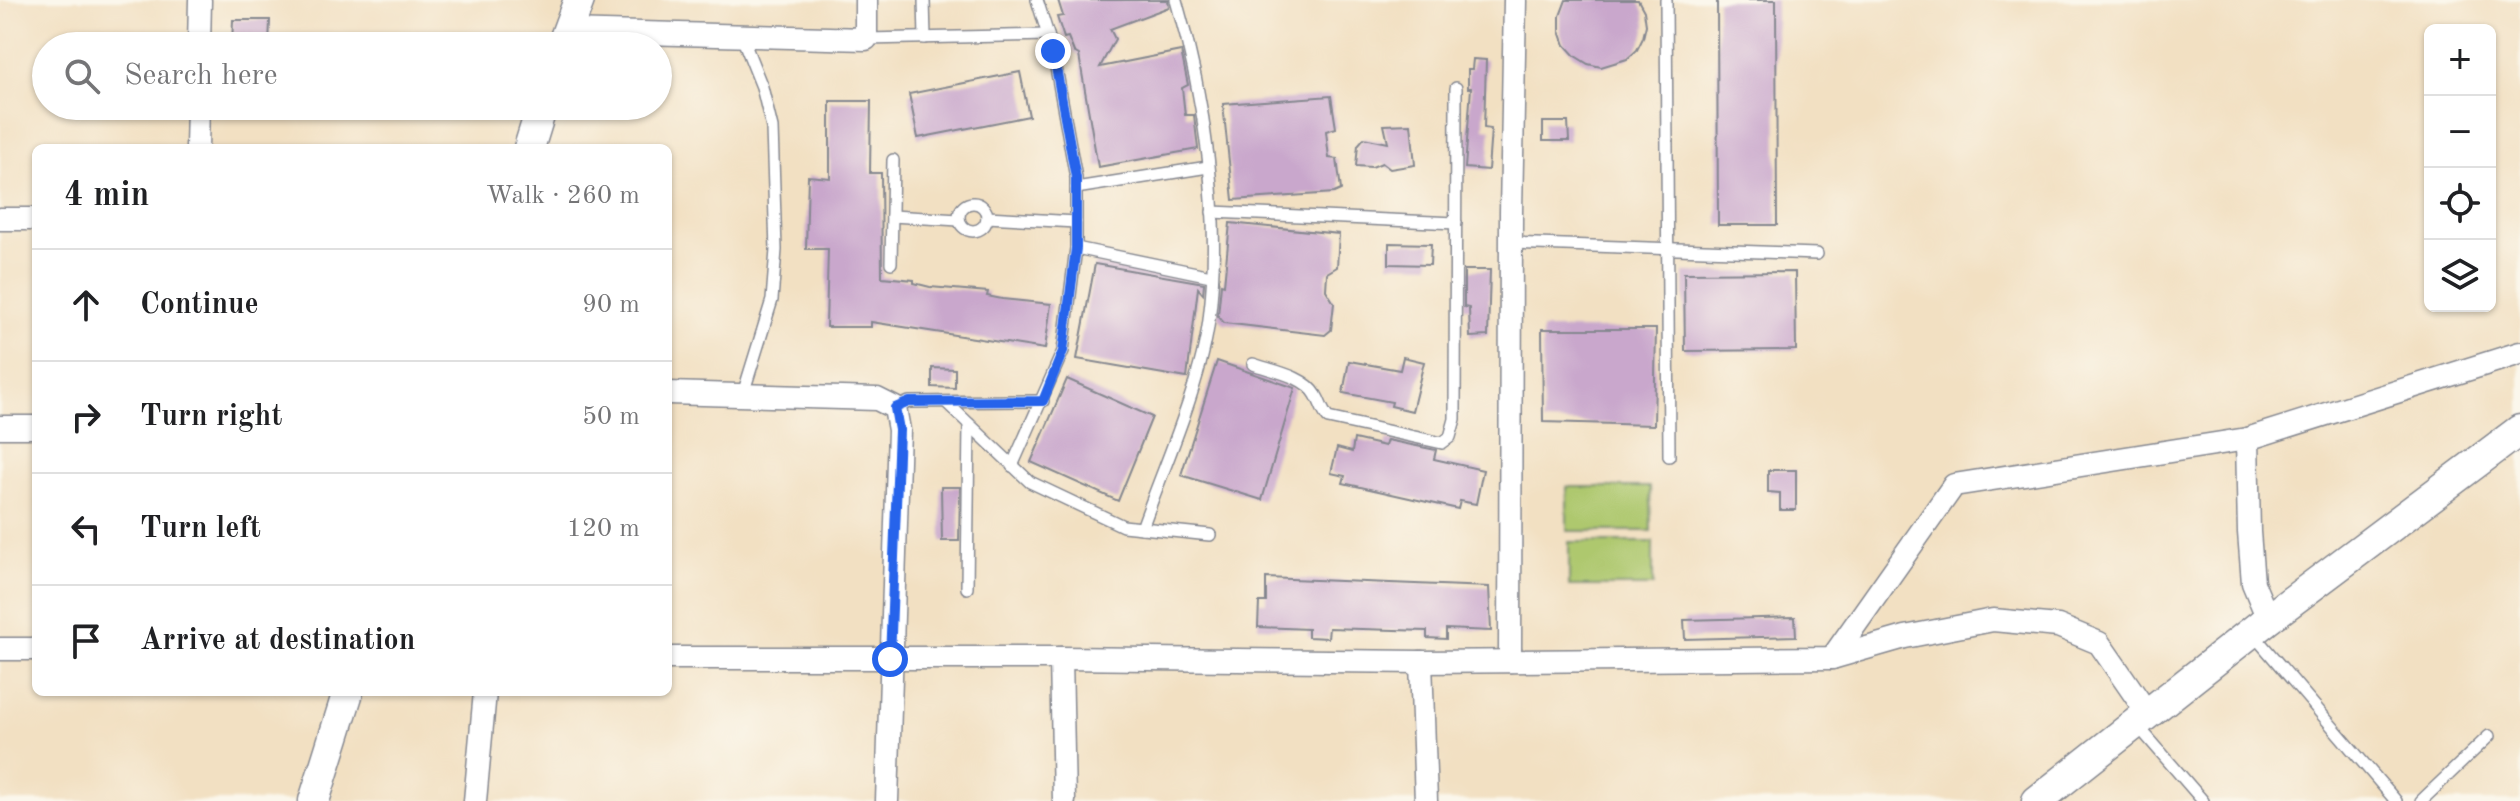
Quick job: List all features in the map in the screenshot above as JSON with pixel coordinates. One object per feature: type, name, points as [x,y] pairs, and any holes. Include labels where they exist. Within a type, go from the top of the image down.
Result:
[{"type":"street","points":[[199,32],[200,0]]},
{"type":"street","points":[[566,32],[579,0]]},
{"type":"street","points":[[672,37],[866,39],[866,0]]},
{"type":"street","points":[[1510,661],[1515,0]]},
{"type":"street","points":[[197,144],[198,120]]},
{"type":"street","points":[[530,144],[538,120]]},
{"type":"street","points":[[0,219],[32,219]]},
{"type":"street","points":[[1832,658],[1954,485],[2247,439],[2520,353]]},
{"type":"street","points":[[672,393],[877,399],[895,408],[899,430],[887,801]]},
{"type":"street","points":[[0,427],[32,427]]},
{"type":"street","points":[[2037,801],[2260,626],[2520,430]]},
{"type":"street","points":[[2247,439],[2249,532],[2260,626]]},
{"type":"street","points":[[672,658],[1421,662],[1832,658],[1905,637],[1993,620],[2058,626],[2099,643],[2142,718]]},
{"type":"street","points":[[0,649],[32,649]]},
{"type":"street","points":[[1061,658],[1064,801]]},
{"type":"street","points":[[1421,662],[1426,801]]},
{"type":"street","points":[[314,801],[347,696]]},
{"type":"street","points":[[475,801],[485,696]]},
{"type":"lane","points":[[924,0],[925,38]]},
{"type":"lane","points":[[1012,466],[1063,351],[1076,248],[1076,188],[1058,79],[1037,0]]},
{"type":"lane","points":[[1142,528],[1194,381],[1209,321],[1212,212],[1208,167],[1187,37],[1176,0]]},
{"type":"lane","points":[[1666,0],[1669,456]]},
{"type":"lane","points":[[866,39],[1048,35]]},
{"type":"lane","points":[[742,37],[762,87],[772,128],[776,250],[772,300],[743,394]]},
{"type":"lane","points":[[1253,364],[1305,384],[1316,395],[1320,408],[1328,418],[1442,443],[1450,437],[1455,419],[1456,88]]},
{"type":"lane","points":[[891,263],[893,160]]},
{"type":"lane","points":[[1076,188],[1208,167]]},
{"type":"lane","points":[[971,203],[981,205],[987,217],[985,226],[977,231],[967,230],[959,220],[960,211],[971,203]]},
{"type":"lane","points":[[1212,212],[1456,223]]},
{"type":"lane","points":[[892,216],[959,220]]},
{"type":"lane","points":[[987,217],[1076,222]]},
{"type":"lane","points":[[1511,243],[1817,254]]},
{"type":"lane","points":[[1076,248],[1211,276]]},
{"type":"lane","points":[[895,408],[909,402],[1043,401]]},
{"type":"lane","points":[[946,402],[1030,482],[1123,526],[1210,535]]},
{"type":"lane","points":[[967,588],[969,424]]},
{"type":"lane","points":[[2260,626],[2396,801]]},
{"type":"lane","points":[[2142,718],[2203,801]]},
{"type":"lane","points":[[2421,801],[2489,736]]},
{"type":"green space","points":[[1567,487],[1650,487],[1651,531],[1567,531]]},
{"type":"green space","points":[[1569,542],[1653,542],[1653,586],[1569,586]]},
{"type":"building","points":[[1058,0],[1168,0],[1169,7],[1110,29],[1115,39],[1100,67],[1181,51],[1188,85],[1182,88],[1185,115],[1194,115],[1198,149],[1098,167],[1079,55],[1074,52],[1068,37],[1064,38],[1057,17],[1063,16]]},
{"type":"building","points":[[1566,0],[1638,0],[1646,25],[1637,50],[1627,59],[1601,67],[1575,56],[1565,45],[1560,31],[1560,16]]},
{"type":"building","points":[[1717,0],[1776,0],[1777,225],[1718,225]]},
{"type":"building","points":[[233,20],[270,20],[270,32],[233,32]]},
{"type":"building","points":[[1473,59],[1486,60],[1484,128],[1491,129],[1488,170],[1465,168],[1471,88],[1468,88],[1468,69],[1472,69]]},
{"type":"building","points":[[1020,72],[1029,116],[918,138],[909,94]]},
{"type":"building","points":[[1331,96],[1336,128],[1326,131],[1329,158],[1337,159],[1341,190],[1233,200],[1223,104]]},
{"type":"building","points":[[830,101],[871,101],[870,173],[881,173],[882,277],[914,280],[914,283],[930,287],[988,292],[987,296],[1002,299],[1051,304],[1045,349],[871,322],[871,327],[826,327],[828,249],[806,249],[808,176],[830,178]]},
{"type":"building","points":[[1543,122],[1568,122],[1569,141],[1543,141]]},
{"type":"building","points":[[1411,124],[1415,165],[1390,169],[1382,163],[1372,167],[1356,166],[1358,145],[1364,138],[1388,143],[1384,125]]},
{"type":"building","points":[[1230,223],[1339,234],[1337,267],[1327,273],[1326,290],[1334,303],[1331,330],[1325,335],[1224,323],[1218,316]]},
{"type":"building","points":[[1389,243],[1431,244],[1430,265],[1389,264]]},
{"type":"building","points":[[1095,264],[1204,283],[1203,294],[1198,288],[1187,378],[1077,359]]},
{"type":"building","points":[[1464,270],[1490,270],[1488,336],[1470,337],[1469,308],[1464,307]]},
{"type":"building","points":[[1795,272],[1796,350],[1685,351],[1684,273]]},
{"type":"building","points":[[1542,329],[1656,329],[1654,425],[1543,422]]},
{"type":"building","points":[[1403,357],[1424,362],[1412,411],[1391,406],[1392,402],[1343,393],[1349,361],[1400,370]]},
{"type":"building","points":[[1217,361],[1295,388],[1262,500],[1181,475]]},
{"type":"building","points":[[932,368],[955,369],[955,388],[932,387]]},
{"type":"building","points":[[1067,379],[1152,417],[1118,501],[1031,462]]},
{"type":"building","points":[[1354,439],[1385,446],[1387,440],[1436,450],[1434,459],[1483,470],[1476,504],[1460,501],[1458,509],[1343,483],[1345,476],[1331,473],[1337,448],[1352,452]]},
{"type":"building","points":[[1768,470],[1796,470],[1796,510],[1780,510],[1780,493],[1768,492]]},
{"type":"building","points":[[941,487],[960,487],[959,541],[942,541]]},
{"type":"building","points":[[1266,578],[1489,587],[1491,631],[1446,629],[1446,639],[1427,638],[1427,631],[1329,628],[1328,638],[1308,637],[1308,629],[1258,627],[1259,602],[1266,602]]},
{"type":"building","points":[[1795,617],[1796,636],[1685,639],[1684,620]]},
{"type":"route","points":[[890,659],[899,430],[895,408],[909,402],[1043,401],[1063,351],[1076,248],[1076,178],[1053,51]]}]
